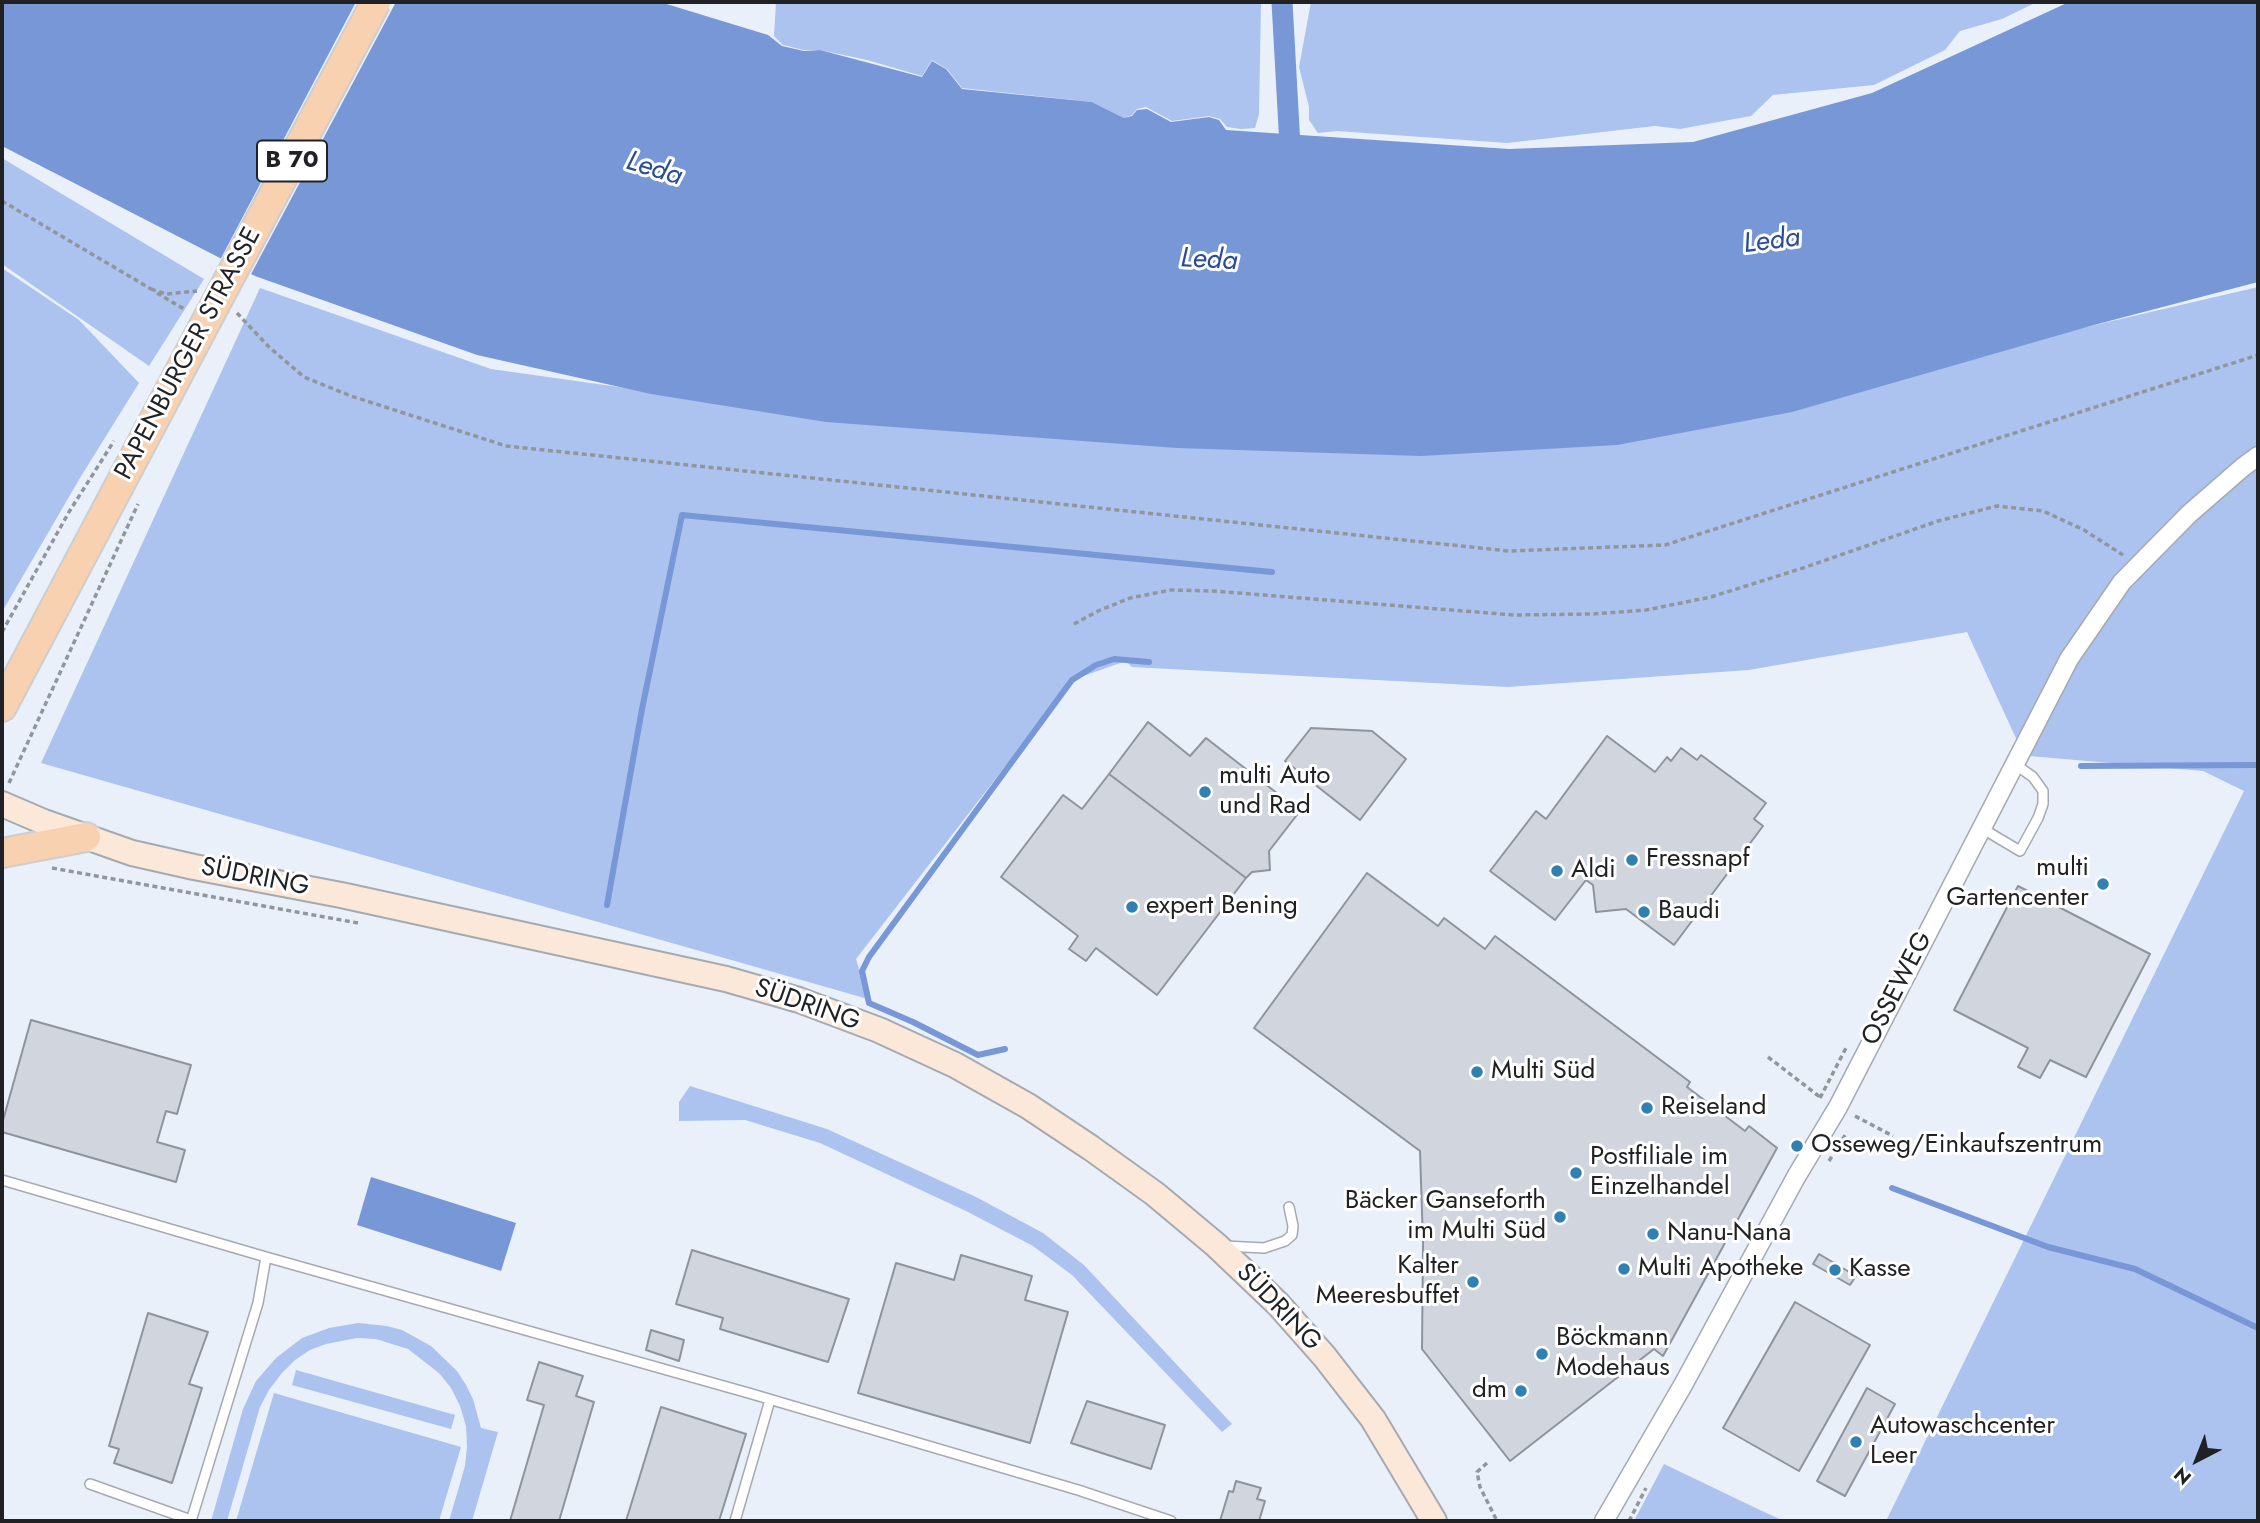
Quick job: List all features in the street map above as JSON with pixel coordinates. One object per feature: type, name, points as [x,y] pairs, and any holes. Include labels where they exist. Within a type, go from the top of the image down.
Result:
[{"type":"main road","name":"PAPENBURGER STRASSE","points":[[2,708],[206,312],[376,2]]},
{"type":"main road","name":"SÜDRING","points":[[5,794],[86,837],[132,853],[341,895],[726,979],[799,1000],[879,1030],[955,1065],[1028,1106],[1155,1194],[1216,1245],[1278,1304],[1324,1356],[1373,1419],[1434,1521]]},
{"type":"main road","points":[[2,853],[86,837]]},
{"type":"street","name":"OSSEWEG","points":[[1604,1521],[1796,1177],[1838,1107],[2069,659],[2122,582],[2189,514],[2258,456]]},
{"type":"lane","points":[[1983,829],[2020,850],[2038,818],[2043,804],[2043,792],[2033,777],[2016,765]]},
{"type":"lane","points":[[2,1180],[770,1400],[1078,1490],[1171,1521]]},
{"type":"lane","points":[[1216,1245],[1264,1248],[1285,1241],[1292,1235],[1289,1207]]},
{"type":"lane","points":[[90,1484],[191,1520],[258,1303],[266,1257]]},
{"type":"lane","points":[[735,1521],[770,1400]]},
{"type":"path","points":[[2,201],[151,289],[206,312],[237,312],[269,347],[304,377],[351,396],[506,446],[1509,551],[1665,545],[2258,355]]},
{"type":"path","points":[[151,289],[166,294],[199,291]]},
{"type":"path","points":[[2,632],[69,512],[119,435]]},
{"type":"path","points":[[5,794],[138,504]]},
{"type":"path","points":[[1074,624],[1130,598],[1171,590],[1514,615],[1646,610],[1710,597],[1938,521],[1997,506],[2043,511],[2084,530],[2114,552],[2141,563]]},
{"type":"path","points":[[51,868],[366,925]]},
{"type":"path","points":[[1487,1463],[1476,1472],[1480,1487],[1497,1521]]},
{"type":"shaded area","points":[[776,2],[1261,2],[1259,114],[1255,128],[1241,129],[1227,127],[1220,119],[1209,116],[1172,121],[1146,107],[1137,109],[1124,118],[1092,102],[962,88],[947,69],[932,60],[922,76],[867,60],[783,45],[774,36]]},
{"type":"shaded area","points":[[1311,2],[2037,2],[2002,19],[1960,31],[1945,50],[1874,85],[1773,95],[1751,116],[1680,129],[1655,126],[1507,143],[1337,131],[1318,133],[1309,120],[1309,107],[1299,67]]},
{"type":"shaded area","points":[[2,158],[204,279],[149,366],[2,264]]},
{"type":"shaded area","points":[[2,268],[79,320],[139,383],[2,612]]},
{"type":"shaded area","points":[[2258,287],[2258,1521],[1886,1521],[2244,791],[2203,771],[2029,756],[2020,747],[1967,632],[1749,670],[1508,687],[1132,667],[1126,661],[1072,680],[856,959],[868,999],[41,763],[260,288],[491,369],[768,408],[1640,431]]},
{"type":"shaded area","points":[[690,1086],[827,1129],[976,1197],[1043,1233],[1084,1265],[1232,1424],[1222,1432],[1072,1275],[1033,1246],[968,1212],[820,1143],[745,1120],[679,1121],[679,1102]]},
{"type":"shaded area","points":[[358,1323],[402,1330],[431,1346],[457,1371],[466,1385],[481,1428],[498,1432],[472,1521],[449,1521],[465,1466],[467,1447],[466,1426],[451,1388],[439,1373],[408,1349],[376,1339],[357,1338],[310,1350],[282,1373],[260,1407],[227,1521],[211,1521],[243,1409],[256,1381],[276,1358],[302,1338],[329,1328]]},
{"type":"shaded area","points":[[296,1370],[455,1415],[451,1429],[292,1385]]},
{"type":"shaded area","points":[[274,1393],[461,1447],[439,1521],[236,1521]]},
{"type":"shaded area","points":[[1664,1464],[1762,1511],[1784,1521],[1634,1521]]},
{"type":"water","name":"Leda","points":[[2,2],[660,2],[768,35],[782,46],[804,51],[820,50],[922,77],[932,61],[946,69],[962,89],[1092,102],[1124,118],[1132,116],[1137,110],[1147,109],[1171,122],[1209,117],[1219,120],[1226,130],[1509,149],[1693,142],[1872,93],[2069,2],[2258,2],[2258,282],[2094,325],[1792,412],[1617,445],[1421,456],[1177,448],[826,422],[651,394],[477,355],[255,276],[2,146]]},
{"type":"water","points":[[371,1177],[516,1223],[501,1271],[357,1225]]},
{"type":"pier","points":[[356,2],[396,2],[249,278],[219,262]]},
{"type":"building","name":"multi Auto und Rad","points":[[1148,722],[1190,756],[1206,738],[1300,811],[1269,851],[1270,870],[1252,872],[1246,878],[1109,774]]},
{"type":"building","points":[[1311,728],[1372,731],[1406,759],[1360,820],[1285,761]]},
{"type":"building","points":[[1607,736],[1655,772],[1667,757],[1671,761],[1681,748],[1697,760],[1701,755],[1766,803],[1754,819],[1763,826],[1674,945],[1626,909],[1596,912],[1593,885],[1586,880],[1555,920],[1490,871],[1536,811],[1546,819]]},
{"type":"building","name":"expert Bening","points":[[1109,774],[1246,878],[1157,995],[1096,948],[1086,961],[1069,949],[1078,936],[1001,877],[1063,795],[1082,809]]},
{"type":"building","points":[[1367,873],[1438,926],[1444,918],[1485,949],[1495,936],[1690,1082],[1687,1087],[1745,1131],[1749,1126],[1777,1148],[1663,1356],[1654,1349],[1510,1461],[1422,1349],[1420,1151],[1254,1028]]},
{"type":"building","points":[[2018,886],[2150,954],[2086,1077],[2050,1060],[2040,1078],[2018,1067],[2028,1048],[1954,1010]]},
{"type":"building","points":[[31,1020],[191,1065],[177,1114],[166,1111],[157,1142],[185,1150],[176,1182],[2,1132]]},
{"type":"building","points":[[692,1250],[849,1299],[828,1362],[720,1329],[723,1318],[676,1304]]},
{"type":"building","name":"Kasse","points":[[1819,1254],[1856,1276],[1850,1285],[1813,1264]]},
{"type":"building","points":[[961,1255],[1032,1276],[1025,1300],[1068,1312],[1030,1443],[858,1393],[896,1263],[954,1280]]},
{"type":"building","points":[[1795,1302],[1870,1345],[1799,1471],[1723,1428]]},
{"type":"building","points":[[148,1313],[208,1332],[189,1384],[202,1388],[172,1483],[114,1463],[119,1449],[109,1446]]},
{"type":"building","points":[[651,1330],[684,1340],[679,1361],[646,1350]]},
{"type":"building","points":[[539,1362],[583,1376],[576,1396],[594,1402],[559,1521],[510,1521],[544,1405],[527,1400]]},
{"type":"building","name":"Autowaschcenter Leer","points":[[1867,1388],[1895,1404],[1845,1496],[1817,1481]]},
{"type":"building","points":[[1087,1401],[1165,1425],[1151,1469],[1071,1443]]},
{"type":"building","points":[[661,1407],[746,1434],[719,1521],[626,1521]]},
{"type":"building","points":[[1236,1481],[1261,1488],[1257,1499],[1265,1501],[1259,1521],[1220,1521],[1229,1491],[1233,1492]]},
{"type":"waterway","points":[[1282,2],[1291,164]]},
{"type":"waterway","points":[[607,905],[642,709],[682,515],[1272,572]]},
{"type":"waterway","points":[[1005,1049],[978,1055],[869,1003],[862,971],[869,957],[1072,680],[1096,665],[1114,659],[1149,662]]},
{"type":"waterway","points":[[2081,766],[2258,765]]},
{"type":"waterway","points":[[1892,1188],[2048,1247],[2135,1269],[2258,1328]]},
{"type":"place","name":"multi Auto und Rad","points":[[1205,792]]},
{"type":"place","name":"Fressnapf","points":[[1632,860]]},
{"type":"place","name":"Aldi","points":[[1557,871]]},
{"type":"place","name":"multi Gartencenter","points":[[2103,884]]},
{"type":"place","name":"expert Bening","points":[[1132,907]]},
{"type":"place","name":"Baudi","points":[[1644,912]]},
{"type":"place","name":"Multi Süd","points":[[1477,1072]]},
{"type":"place","name":"Reiseland","points":[[1647,1108]]},
{"type":"place","name":"Osseweg/Einkaufszentrum","points":[[1797,1146]]},
{"type":"place","name":"Postfiliale im Einzelhandel","points":[[1576,1173]]},
{"type":"place","name":"Bäcker Ganseforth im Multi Süd","points":[[1560,1217]]},
{"type":"place","name":"Nanu-Nana","points":[[1653,1234]]},
{"type":"place","name":"Multi Apotheke","points":[[1624,1269]]},
{"type":"place","name":"Kasse","points":[[1835,1270]]},
{"type":"place","name":"Kalter Meeresbuffet","points":[[1473,1282]]},
{"type":"place","name":"Böckmann Modehaus","points":[[1542,1354]]},
{"type":"place","name":"dm","points":[[1521,1391]]},
{"type":"place","name":"Autowaschcenter Leer","points":[[1856,1442]]}]
